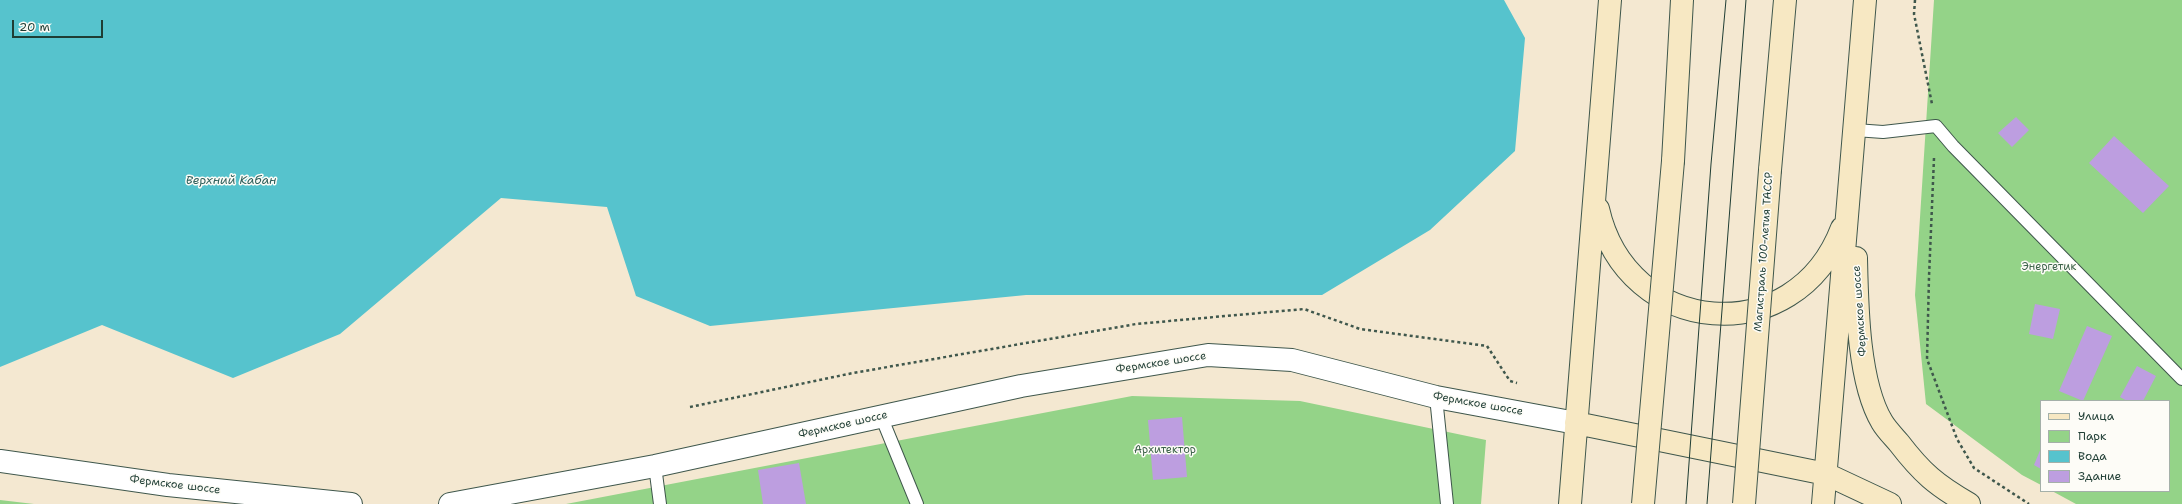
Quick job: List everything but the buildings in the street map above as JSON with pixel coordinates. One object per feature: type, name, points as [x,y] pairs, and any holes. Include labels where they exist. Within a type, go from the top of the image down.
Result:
[{"type":"main road","points":[[1570,504],[1610,0]]},
{"type":"main road","points":[[1643,504],[1673,161],[1682,0]]},
{"type":"main road","name":"Магистраль 100-летия ТАССР","points":[[1744,504],[1785,0]]},
{"type":"main road","points":[[1823,504],[1865,0]]},
{"type":"main road","name":"Фермское шоссе","points":[[1854,139],[1860,340],[1872,398],[1882,422],[1920,470],[1943,489],[1969,504]]},
{"type":"main road","points":[[1596,178],[1597,203],[1602,228],[1613,250],[1627,271],[1645,288],[1666,301],[1689,310],[1713,314],[1738,314],[1762,308],[1785,298],[1805,284],[1822,266],[1836,245],[1844,221],[1849,197]]},
{"type":"main road","name":"Фермское шоссе","points":[[1576,422],[1826,474],[1890,504]]},
{"type":"street","name":"Фермское шоссе","points":[[450,504],[656,466],[1021,386],[1208,355],[1292,360],[1436,398],[1576,422]]},
{"type":"street","name":"Фермское шоссе","points":[[0,461],[168,485],[350,504]]},
{"type":"lane","points":[[1854,139],[1883,132],[1936,126],[1953,146],[2182,379]]},
{"type":"lane","points":[[1436,398],[1447,504]]},
{"type":"lane","points":[[881,416],[917,504]]},
{"type":"lane","points":[[656,466],[660,504]]},
{"type":"path","points":[[1915,0],[1914,14],[1936,126],[1927,359],[1957,438],[1974,468],[2029,504]]},
{"type":"green space","name":"Энергетик","points":[[1934,0],[2182,0],[2182,504],[2076,504],[2054,492],[2170,492],[2170,400],[2040,400],[2040,484],[2022,475],[1926,404],[1915,295]]},
{"type":"green space","name":"Архитектор","points":[[1132,396],[1300,401],[1486,440],[1481,504],[566,504]]},
{"type":"green space","points":[[0,500],[34,504],[0,504]]},
{"type":"water","name":"Верхний Кабан","points":[[0,0],[1504,0],[1525,38],[1515,151],[1430,230],[1322,295],[1026,295],[710,326],[636,296],[607,207],[501,198],[340,334],[233,378],[102,325],[0,367]]},
{"type":"tram line","points":[[1686,504],[1711,164],[1726,0]]},
{"type":"tram line","points":[[1707,504],[1746,0]]}]
